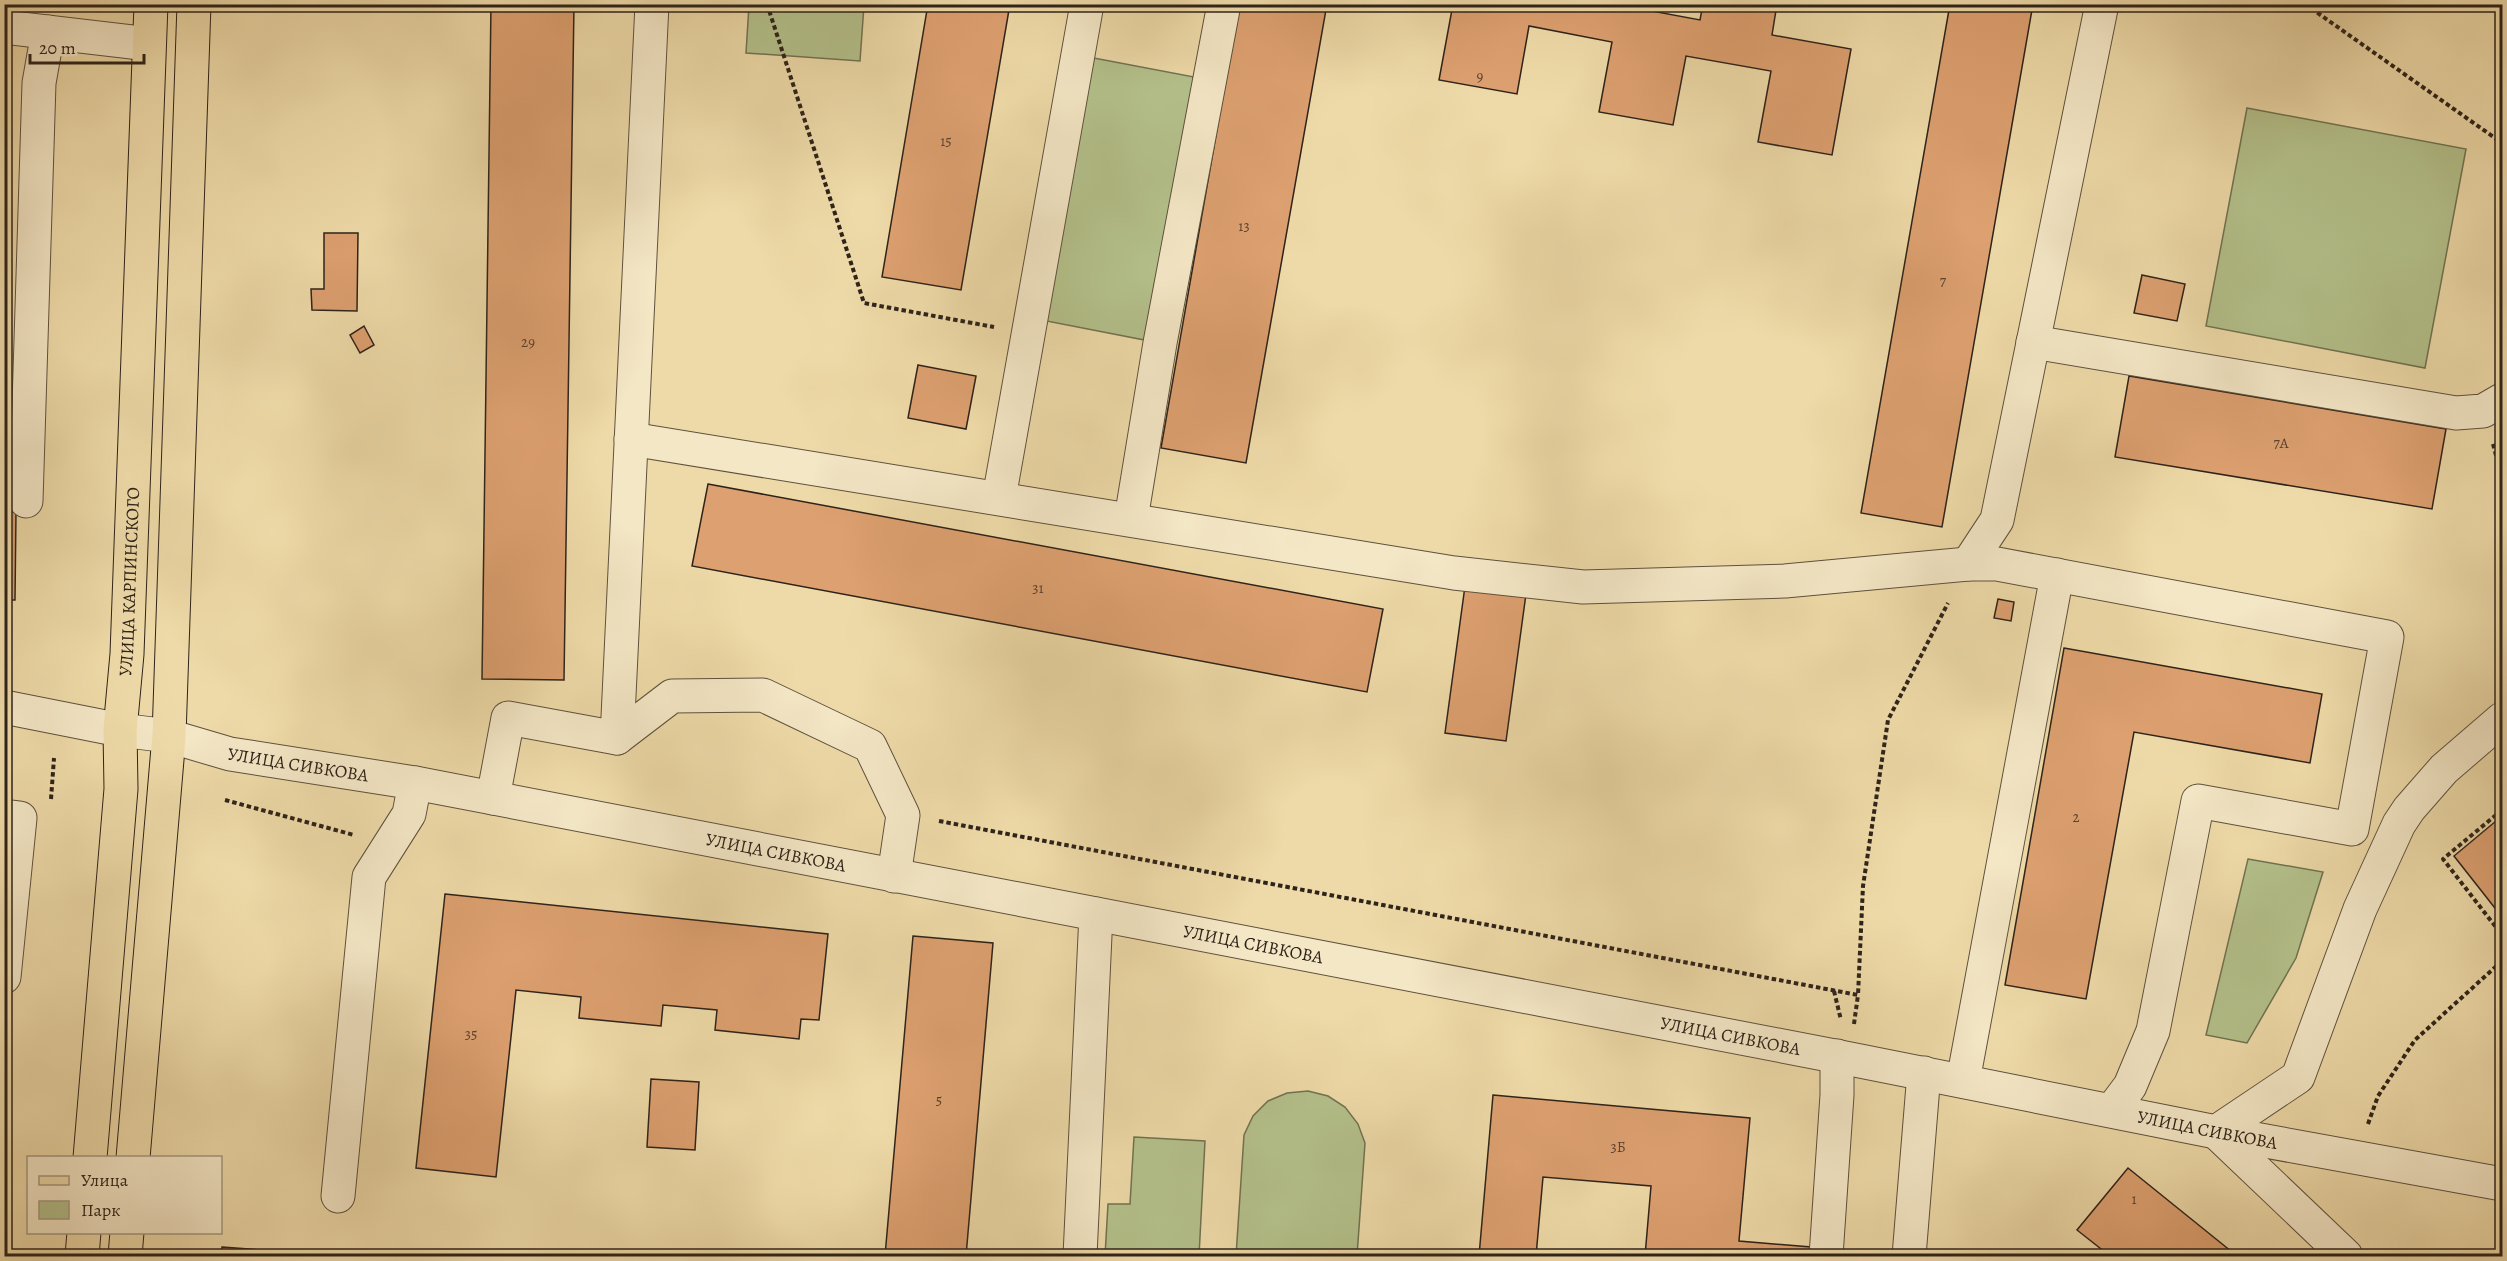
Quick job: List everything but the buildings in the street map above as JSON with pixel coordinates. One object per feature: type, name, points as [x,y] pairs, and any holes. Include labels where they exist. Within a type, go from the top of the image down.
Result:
[{"type":"main road","name":"УЛИЦА КАРПИНСКОГО","points":[[90,1156],[121,789],[120,730],[127,654],[151,4]]},
{"type":"main road","points":[[133,1156],[169,736],[194,4]]},
{"type":"main road","points":[[82,1257],[84,1234]]},
{"type":"main road","points":[[125,1257],[127,1234]]},
{"type":"street","points":[[617,738],[652,4]]},
{"type":"street","points":[[999,498],[1087,4]]},
{"type":"street","points":[[1131,519],[1160,343],[1224,4]]},
{"type":"street","points":[[1968,564],[1997,520],[2102,4]]},
{"type":"street","points":[[4,27],[149,44]]},
{"type":"street","points":[[26,501],[39,83],[48,32]]},
{"type":"street","points":[[2033,342],[2456,413],[2483,411],[2502,400]]},
{"type":"street","points":[[632,439],[1443,571],[1583,587],[1785,581],[1968,564],[1997,564],[2387,637],[2352,829],[2198,801],[2153,1032],[2130,1086],[2112,1110]]},
{"type":"street","points":[[1963,1081],[2058,575]]},
{"type":"street","points":[[493,798],[508,718],[617,738],[672,696],[763,695],[870,746],[903,815],[894,876]]},
{"type":"street","name":"УЛИЦА СИВКОВА","points":[[4,707],[120,730],[169,736],[230,754],[415,783],[1837,1056],[2216,1132],[2502,1184]]},
{"type":"street","points":[[2346,1257],[2216,1132],[2298,1077],[2360,909],[2399,824],[2409,808],[2444,769],[2502,719]]},
{"type":"street","points":[[338,1196],[369,876],[409,814],[415,783]]},
{"type":"street","points":[[4,816],[20,818],[4,977]]},
{"type":"street","points":[[1080,1257],[1096,914]]},
{"type":"street","points":[[1826,1257],[1837,1095],[1837,1056]]},
{"type":"street","points":[[1909,1257],[1924,1074]]},
{"type":"path","points":[[767,4],[864,303],[1028,333]]},
{"type":"path","points":[[2306,4],[2502,142]]},
{"type":"path","points":[[903,815],[1858,995],[1863,886],[1888,720],[1968,564]]},
{"type":"path","points":[[50,809],[54,758]]},
{"type":"path","points":[[225,800],[389,845]]},
{"type":"path","points":[[2502,810],[2443,859],[2502,935]]},
{"type":"path","points":[[2372,1113],[2378,1096],[2415,1040],[2502,961]]},
{"type":"green space","points":[[749,5],[864,5],[860,61],[746,53]]},
{"type":"green space","points":[[1078,55],[1210,80],[1160,343],[1031,318]]},
{"type":"green space","points":[[2247,108],[2466,149],[2425,368],[2206,326]]},
{"type":"green space","points":[[2248,859],[2323,872],[2296,958],[2247,1043],[2206,1035]]},
{"type":"green space","points":[[1308,1091],[1328,1096],[1345,1107],[1358,1124],[1365,1143],[1357,1256],[1236,1256],[1244,1135],[1253,1116],[1268,1101],[1287,1093]]},
{"type":"green space","points":[[1134,1137],[1205,1141],[1199,1256],[1105,1256],[1108,1204],[1130,1204]]}]
